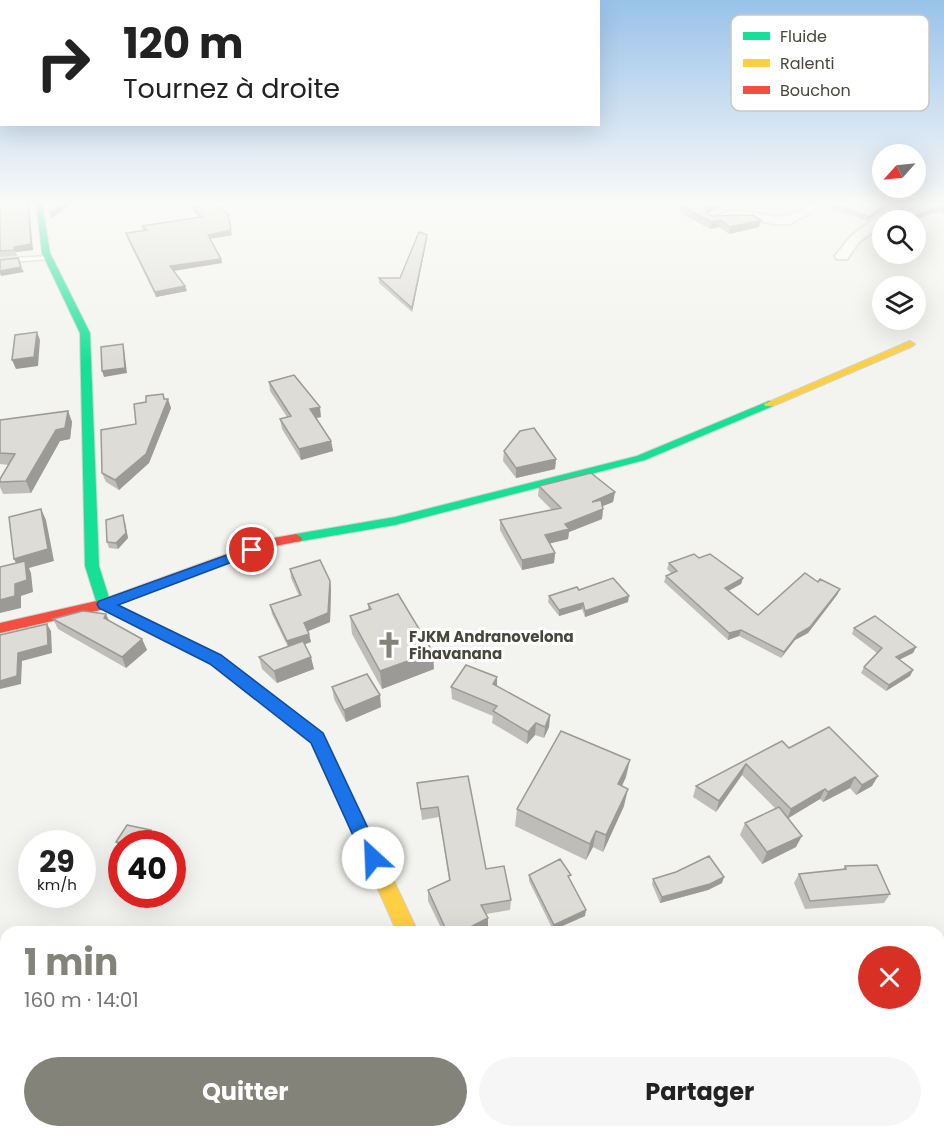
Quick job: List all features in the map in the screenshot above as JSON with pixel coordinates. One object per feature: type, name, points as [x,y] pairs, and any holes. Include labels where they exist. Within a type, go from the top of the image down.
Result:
[{"type":"street","points":[[48,258],[85,333],[92,566],[104,604],[216,660],[317,738],[405,926]]},
{"type":"street","points":[[0,628],[104,604],[273,542],[395,521],[641,458],[910,344]]},
{"type":"lane","points":[[0,261],[48,258]]},
{"type":"building","points":[[137,256],[219,256],[221,259],[170,266],[185,286],[155,292]]},
{"type":"building","points":[[409,256],[423,256],[412,308],[379,278],[400,278]]},
{"type":"building","points":[[18,258],[21,267],[0,271],[0,260]]},
{"type":"building","points":[[37,332],[34,357],[12,360],[15,335]]},
{"type":"building","points":[[123,344],[125,368],[102,371],[101,347]]},
{"type":"building","points":[[294,375],[320,407],[310,409],[331,441],[299,449],[280,419],[291,416],[269,382]]},
{"type":"building","points":[[163,394],[164,399],[168,399],[146,454],[115,480],[102,473],[101,430],[136,424],[134,404],[146,402],[146,396]]},
{"type":"building","points":[[68,411],[65,428],[56,430],[26,481],[0,482],[15,454],[0,453],[0,420]]},
{"type":"building","points":[[534,428],[556,459],[516,468],[504,451],[520,431]]},
{"type":"building","points":[[591,473],[615,492],[592,502],[601,500],[603,509],[565,524],[569,529],[545,535],[555,553],[522,560],[500,520],[561,508],[539,486]]},
{"type":"building","points":[[41,509],[48,549],[14,559],[9,517]]},
{"type":"building","points":[[123,515],[126,533],[116,543],[107,542],[106,520]]},
{"type":"building","points":[[694,554],[699,558],[710,554],[743,578],[725,588],[758,615],[805,573],[818,582],[820,579],[840,589],[810,627],[798,634],[784,652],[741,630],[729,633],[666,576],[677,571],[669,563]]},
{"type":"building","points":[[320,560],[330,581],[328,613],[304,623],[309,634],[287,641],[270,605],[301,595],[290,569]]},
{"type":"building","points":[[25,561],[27,580],[15,584],[15,596],[0,600],[0,567]]},
{"type":"building","points":[[613,578],[629,596],[585,611],[583,603],[559,610],[549,596],[577,587],[579,590]]},
{"type":"building","points":[[398,594],[433,652],[380,671],[350,616],[371,609],[368,604]]},
{"type":"building","points":[[83,611],[106,614],[104,618],[142,639],[122,657],[53,619]]},
{"type":"building","points":[[875,616],[916,647],[896,657],[913,670],[889,685],[864,667],[882,648],[854,628]]},
{"type":"building","points":[[47,624],[48,645],[18,653],[17,676],[0,681],[0,635]]},
{"type":"building","points":[[303,641],[311,657],[274,671],[259,657]]},
{"type":"building","points":[[466,665],[497,677],[493,684],[550,715],[545,727],[536,723],[528,732],[493,711],[497,706],[451,687]]},
{"type":"building","points":[[367,674],[380,695],[344,710],[332,687]]},
{"type":"building","points":[[829,727],[878,776],[862,785],[855,777],[828,792],[825,789],[791,809],[746,764],[719,801],[696,786],[782,741],[789,748]]},
{"type":"building","points":[[561,731],[630,760],[618,784],[628,789],[606,835],[596,831],[590,844],[517,809]]},
{"type":"building","points":[[468,776],[486,869],[504,866],[511,900],[481,905],[488,918],[473,926],[444,926],[428,890],[450,880],[438,807],[421,809],[417,783]]},
{"type":"building","points":[[779,807],[802,836],[767,852],[745,823]]},
{"type":"building","points":[[127,825],[151,830],[124,830]]},
{"type":"building","points":[[709,856],[724,877],[710,884],[662,897],[653,879],[676,872]]},
{"type":"building","points":[[560,859],[571,875],[568,876],[586,910],[554,925],[529,875]]},
{"type":"building","points":[[877,865],[890,894],[810,901],[799,874],[846,869],[845,866]]},
{"type":"traffic: fast","points":[[47,256],[85,333],[92,566],[104,604],[216,660],[317,738],[371,853]]},
{"type":"traffic: fast","points":[[296,538],[395,521],[641,458],[769,404]]},
{"type":"traffic: slow","points":[[769,404],[910,344]]},
{"type":"traffic: slow","points":[[371,853],[405,926]]},
{"type":"traffic: jam","points":[[0,628],[104,604],[273,542],[296,538]]},
{"type":"place","name":"FJKM Andranovelona Fihavanana","points":[[389,645]]},
{"type":"route","points":[[252,550],[104,604],[216,660],[317,738],[373,858]]}]
